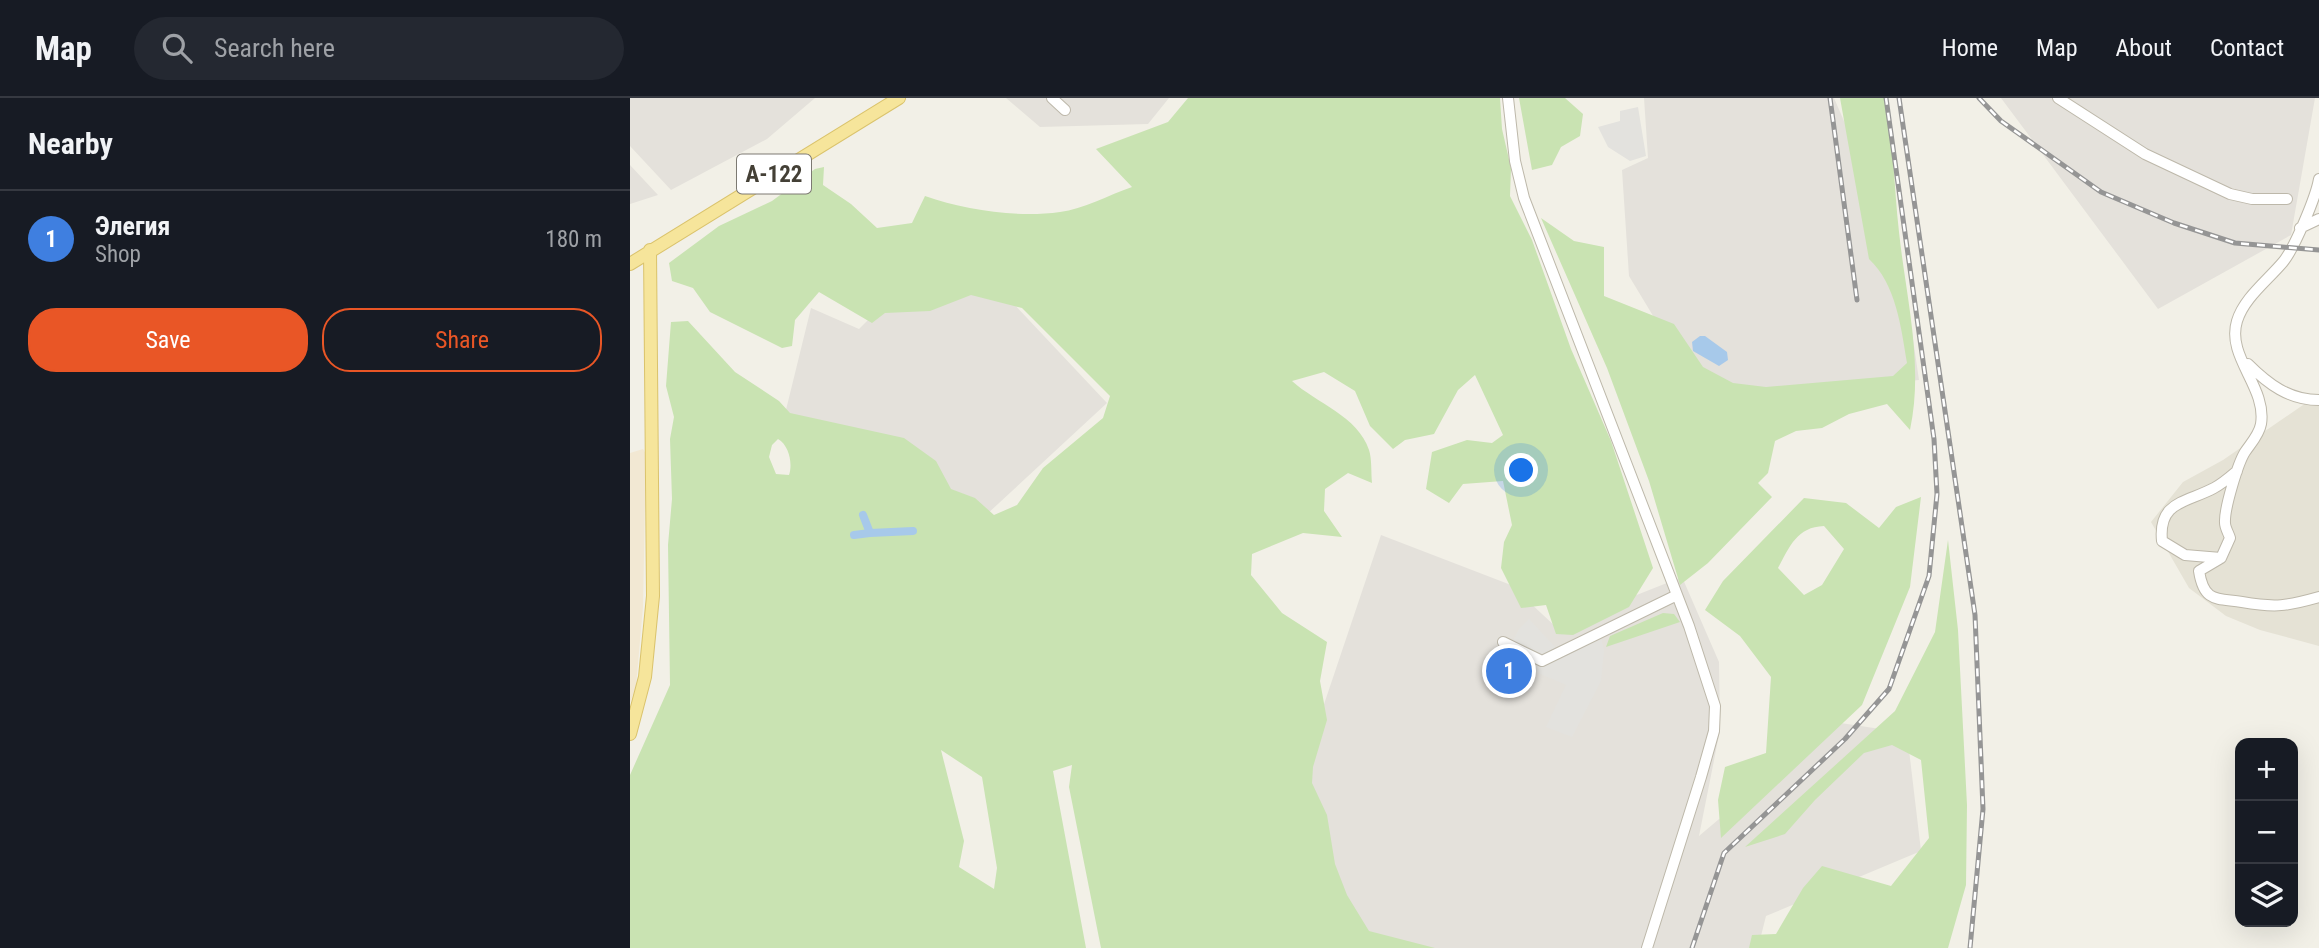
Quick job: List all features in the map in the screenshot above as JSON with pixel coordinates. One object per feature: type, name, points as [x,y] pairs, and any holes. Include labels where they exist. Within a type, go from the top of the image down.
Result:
[{"type":"main road","name":"А-122","points":[[630,264],[899,98]]},
{"type":"main road","points":[[630,734],[645,677],[653,596],[650,250]]},
{"type":"street","points":[[1052,98],[1065,110]]},
{"type":"street","points":[[1508,98],[1515,161],[1524,198],[1707,674],[1715,706],[1714,731],[1647,948]]},
{"type":"street","points":[[2058,98],[2145,154],[2230,194],[2252,199],[2287,199]]},
{"type":"street","points":[[2199,571],[2221,558],[2230,538],[2225,523],[2231,488],[2244,453],[2254,441],[2261,424],[2255,386],[2235,341],[2237,322],[2246,303],[2286,259],[2318,196],[2319,179]]},
{"type":"street","points":[[2299,229],[2319,219]]},
{"type":"street","points":[[2241,357],[2274,388],[2304,400],[2319,400]]},
{"type":"street","points":[[2239,469],[2216,488],[2186,499],[2163,516],[2160,526],[2162,541],[2185,555],[2199,571],[2201,584],[2209,595],[2220,601],[2287,607],[2319,597]]},
{"type":"street","points":[[2185,555],[2221,558]]},
{"type":"street","points":[[1503,642],[1542,661],[1677,595]]},
{"type":"shaded area","points":[[630,98],[815,98],[767,139],[671,190],[630,146]]},
{"type":"shaded area","points":[[1006,98],[1169,98],[1148,124],[1040,127]]},
{"type":"shaded area","points":[[1644,98],[1834,98],[1900,250],[1919,380],[1705,402],[1629,276],[1622,170],[1648,158]]},
{"type":"shaded area","points":[[2001,98],[2315,98],[2291,235],[2158,309]]},
{"type":"shaded area","points":[[1638,107],[1646,156],[1630,161],[1608,147],[1598,127],[1620,121],[1620,111]]},
{"type":"shaded area","points":[[630,165],[658,195],[630,204]]},
{"type":"shaded area","points":[[967,254],[1107,403],[931,566],[784,418],[811,308],[859,329],[889,299]]},
{"type":"shaded area","points":[[2319,394],[2319,646],[2260,630],[2226,616],[2189,588],[2151,522],[2183,482],[2223,460]]},
{"type":"shaded area","points":[[643,449],[646,454],[643,607],[636,686],[630,703],[630,453]]},
{"type":"shaded area","points":[[1381,535],[1511,585],[1556,627],[1682,577],[1719,662],[1720,730],[1699,836],[1834,722],[1907,733],[1921,851],[1766,916],[1758,948],[1364,948],[1282,829]]},
{"type":"shaded area","points":[[1529,619],[1557,649],[1599,630],[1604,650],[1601,681],[1572,737],[1546,727],[1566,685],[1504,658],[1519,629]]},
{"type":"green space","points":[[1188,98],[1500,98],[1502,129],[1511,168],[1510,196],[1532,240],[1571,349],[1611,441],[1653,568],[1629,607],[1573,635],[1556,634],[1546,605],[1521,608],[1501,568],[1504,542],[1512,525],[1503,481],[1463,484],[1449,503],[1426,489],[1432,452],[1467,440],[1492,443],[1503,435],[1475,375],[1458,390],[1434,434],[1405,440],[1393,449],[1370,426],[1355,391],[1324,372],[1292,381],[1346,419],[1364,438],[1369,450],[1372,483],[1348,473],[1325,489],[1324,511],[1342,537],[1303,533],[1252,554],[1251,575],[1282,613],[1327,642],[1320,681],[1327,720],[1313,767],[1312,783],[1327,815],[1335,864],[1347,895],[1369,931],[1435,948],[1101,948],[1069,787],[1072,765],[1053,771],[1086,948],[630,948],[630,775],[670,685],[668,545],[672,499],[670,439],[674,417],[666,386],[671,322],[688,321],[735,372],[779,401],[790,413],[904,438],[936,461],[951,489],[975,498],[994,515],[1017,505],[1043,468],[1103,418],[1110,396],[1022,308],[971,295],[930,311],[885,313],[872,323],[819,292],[795,320],[792,346],[782,348],[710,312],[693,288],[672,281],[669,263],[719,226],[772,201],[815,169],[824,167],[823,185],[851,204],[877,228],[912,223],[925,196],[974,209],[1009,213],[1043,214],[1078,208],[1132,187],[1096,149],[1168,122]],"holes":[[[778,439],[789,455],[789,475],[776,474],[769,457],[772,445]],[[941,750],[982,777],[997,868],[994,889],[959,867],[964,841]]]},
{"type":"green space","points":[[1519,98],[1565,98],[1583,114],[1580,136],[1561,147],[1552,165],[1532,170]]},
{"type":"green space","points":[[1840,98],[1884,98],[1915,356],[1914,405],[1910,430],[1887,404],[1849,414],[1822,428],[1796,431],[1775,441],[1768,473],[1758,483],[1772,497],[1708,563],[1680,585],[1649,481],[1607,368],[1541,218],[1574,241],[1604,247],[1604,296],[1674,324],[1703,367],[1733,383],[1766,387],[1893,376],[1907,363],[1902,335],[1891,293],[1878,269],[1869,259]]},
{"type":"green space","points":[[1921,497],[1910,587],[1862,705],[1721,838],[1718,800],[1725,767],[1766,753],[1771,677],[1740,636],[1705,610],[1723,581],[1804,498],[1846,503],[1879,528],[1896,507]],"holes":[[[1824,526],[1844,549],[1822,585],[1804,595],[1778,568],[1795,539],[1815,527]]]},
{"type":"green space","points":[[1948,540],[1958,630],[1967,805],[1966,885],[1948,948],[1749,948],[1752,935],[1776,934],[1803,888],[1822,866],[1891,886],[1929,838],[1921,760],[1892,745],[1864,753],[1815,800],[1785,834],[1745,847],[1895,711],[1935,632]]},
{"type":"green space","points":[[1663,613],[1674,614],[1680,622],[1606,647],[1610,636]]},
{"type":"water","points":[[1705,336],[1727,352],[1728,360],[1719,366],[1693,351],[1692,342]]},
{"type":"waterway","points":[[863,515],[870,533],[913,531]]},
{"type":"waterway","points":[[854,535],[870,533]]},
{"type":"railway","points":[[1830,98],[1857,300]]},
{"type":"railway","points":[[1692,948],[1724,853],[1845,739],[1889,689],[1929,576],[1937,494],[1934,439],[1886,98]]},
{"type":"railway","points":[[1899,98],[1975,615],[1983,809],[1970,948]]},
{"type":"railway","points":[[1979,98],[2001,121],[2101,192],[2174,223],[2235,243],[2319,250]]},
{"type":"place","name":"Элегия","points":[[1509,671]]}]
